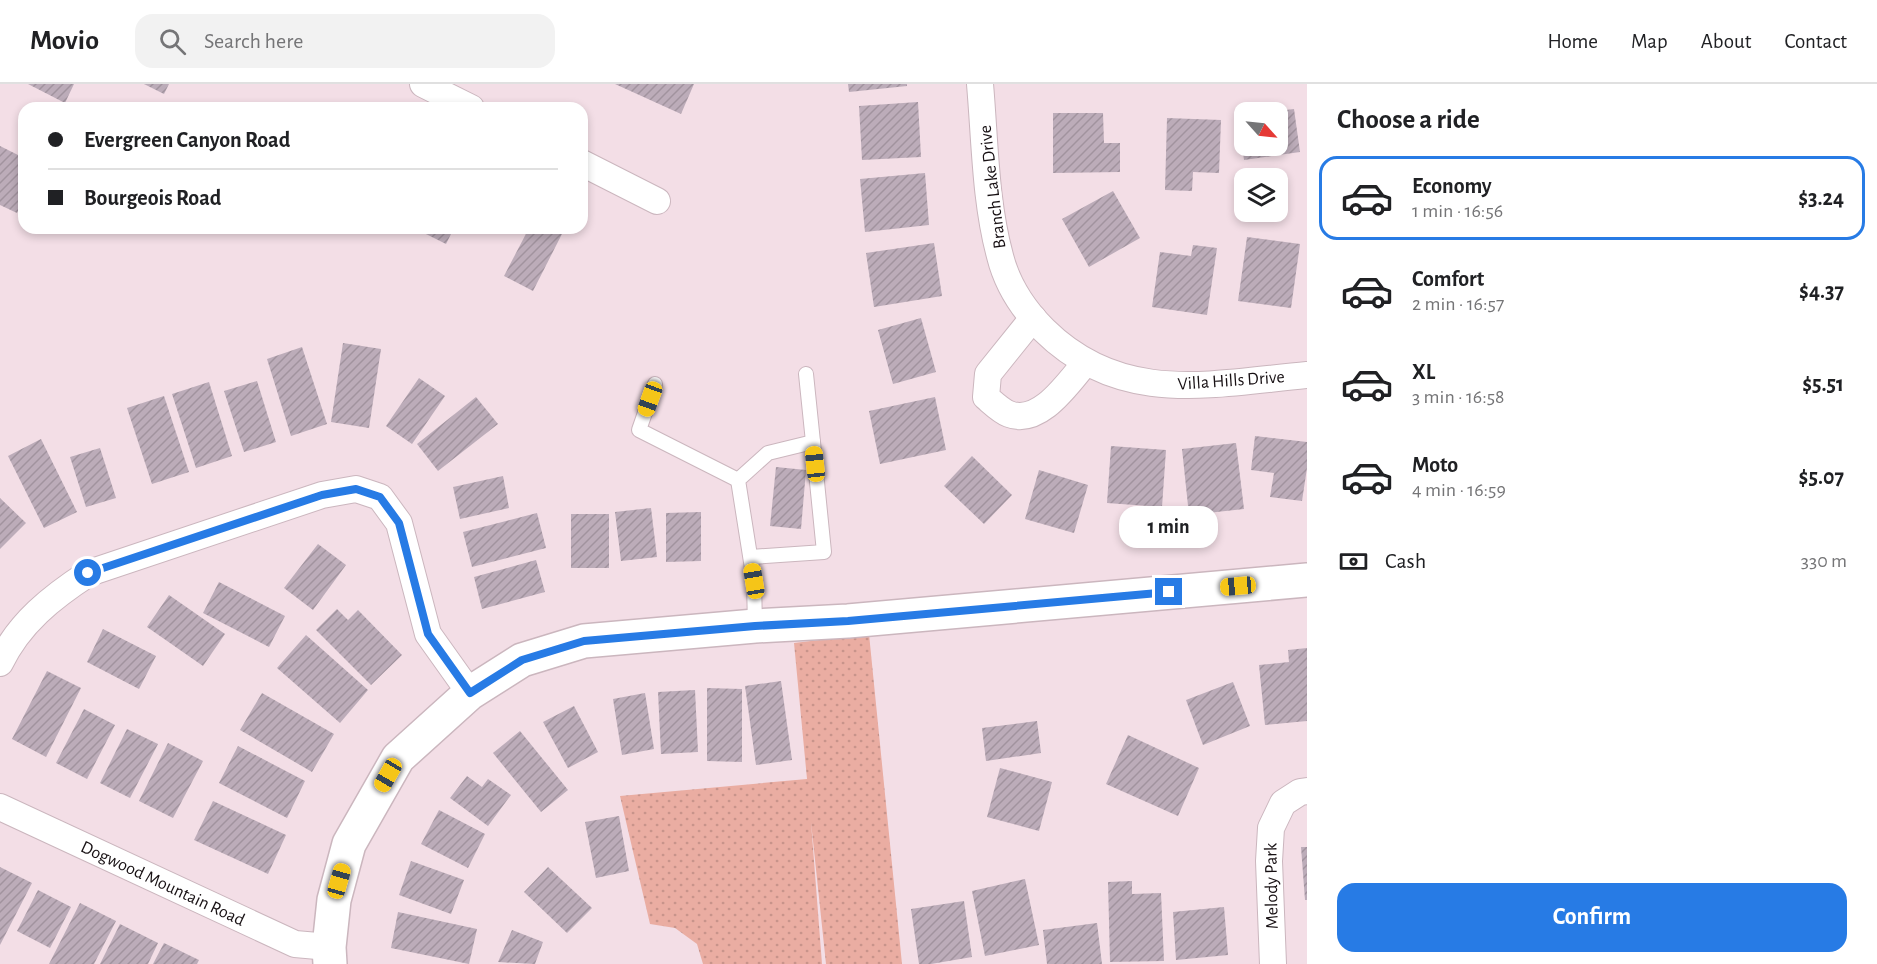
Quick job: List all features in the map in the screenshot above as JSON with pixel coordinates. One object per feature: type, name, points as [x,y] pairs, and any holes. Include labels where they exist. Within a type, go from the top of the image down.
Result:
[{"type":"street","points":[[423,84],[459,102]]},
{"type":"street","name":"Branch Lake Drive","points":[[980,84],[1000,259],[1015,291],[1033,318],[1058,343]]},
{"type":"street","points":[[588,167],[657,201]]},
{"type":"street","points":[[1033,318],[988,374],[986,397],[1008,414],[1026,417],[1053,401],[1086,362]]},
{"type":"street","name":"Villa Hills Drive","points":[[1058,343],[1086,362],[1116,376],[1159,384],[1193,386],[1307,375]]},
{"type":"street","points":[[0,663],[10,643],[33,616],[59,592],[88,573],[322,495],[356,489],[380,497],[399,523],[428,634],[470,693]]},
{"type":"street","points":[[330,956],[334,900],[349,844],[398,758],[470,693],[522,660],[584,641],[755,626],[848,621],[1307,580]]},
{"type":"street","name":"Melody Park","points":[[1273,964],[1270,828],[1282,803],[1300,792],[1307,791]]},
{"type":"street","name":"Dogwood Mountain Road","points":[[0,807],[295,944],[330,956]]},
{"type":"lane","points":[[751,557],[824,552],[806,375]]},
{"type":"lane","points":[[655,384],[639,430],[738,480]]},
{"type":"lane","points":[[738,480],[768,453],[813,442]]},
{"type":"lane","points":[[738,480],[754,581],[755,626]]},
{"type":"shaded area","points":[[869,634],[902,964],[826,964],[811,822],[822,964],[703,964],[697,944],[675,928],[650,924],[620,796],[807,779],[794,643]]},
{"type":"building","points":[[28,84],[74,84],[65,102]]},
{"type":"building","points":[[144,84],[169,84],[164,94]]},
{"type":"building","points":[[615,84],[694,84],[681,114]]},
{"type":"building","points":[[848,84],[907,84],[907,86],[849,92]]},
{"type":"building","points":[[918,102],[921,157],[862,160],[859,106]]},
{"type":"building","points":[[1294,109],[1300,152],[1288,154],[1288,110]]},
{"type":"building","points":[[1053,113],[1103,113],[1104,143],[1120,143],[1120,172],[1053,173]]},
{"type":"building","points":[[1167,118],[1221,120],[1219,173],[1193,172],[1192,191],[1165,190]]},
{"type":"building","points":[[0,146],[18,155],[18,211],[17,213],[0,205]]},
{"type":"building","points":[[1243,156],[1272,156],[1244,160]]},
{"type":"building","points":[[925,173],[929,225],[865,232],[860,179]]},
{"type":"building","points":[[1113,191],[1140,238],[1089,267],[1062,219]]},
{"type":"building","points":[[426,234],[451,234],[446,244]]},
{"type":"building","points":[[526,234],[562,234],[533,291],[504,276]]},
{"type":"building","points":[[1247,237],[1300,244],[1291,308],[1238,301]]},
{"type":"building","points":[[934,243],[942,296],[874,307],[866,253]]},
{"type":"building","points":[[1193,245],[1217,248],[1207,315],[1152,307],[1160,252],[1191,256]]},
{"type":"building","points":[[921,318],[936,372],[893,384],[878,330]]},
{"type":"building","points":[[343,343],[381,349],[369,428],[331,422]]},
{"type":"building","points":[[302,347],[327,424],[291,436],[267,359]]},
{"type":"building","points":[[419,378],[445,396],[412,444],[386,426]]},
{"type":"building","points":[[257,381],[276,442],[244,452],[224,391]]},
{"type":"building","points":[[209,382],[232,456],[196,468],[172,394]]},
{"type":"building","points":[[164,396],[189,472],[152,484],[127,408]]},
{"type":"building","points":[[476,397],[498,424],[438,471],[417,444]]},
{"type":"building","points":[[935,397],[946,450],[880,464],[869,411]]},
{"type":"building","points":[[1255,436],[1307,442],[1307,468],[1302,501],[1270,497],[1274,473],[1251,470]]},
{"type":"building","points":[[41,439],[77,512],[44,528],[8,456]]},
{"type":"building","points":[[1236,443],[1244,509],[1189,515],[1182,449]]},
{"type":"building","points":[[1111,446],[1166,450],[1162,507],[1107,503]]},
{"type":"building","points":[[100,448],[116,498],[86,507],[70,457]]},
{"type":"building","points":[[972,456],[1012,495],[984,524],[944,486]]},
{"type":"building","points":[[776,467],[806,470],[801,529],[770,526]]},
{"type":"building","points":[[1039,470],[1088,485],[1074,533],[1025,519]]},
{"type":"building","points":[[503,476],[509,508],[460,519],[453,487]]},
{"type":"building","points":[[0,498],[26,523],[0,549]]},
{"type":"building","points":[[651,508],[657,557],[621,561],[615,512]]},
{"type":"building","points":[[701,512],[701,561],[666,562],[666,513]]},
{"type":"building","points":[[537,513],[546,548],[472,567],[463,532]]},
{"type":"building","points":[[571,514],[609,514],[609,568],[571,568]]},
{"type":"building","points":[[318,544],[346,565],[313,610],[284,588]]},
{"type":"building","points":[[536,560],[545,592],[482,609],[474,577]]},
{"type":"building","points":[[219,582],[285,616],[269,647],[203,613]]},
{"type":"building","points":[[169,595],[225,634],[203,666],[147,627]]},
{"type":"building","points":[[337,609],[348,620],[358,610],[402,655],[371,685],[316,630]]},
{"type":"building","points":[[103,629],[156,656],[139,689],[87,662]]},
{"type":"building","points":[[306,635],[368,690],[340,723],[277,668]]},
{"type":"building","points":[[1307,648],[1307,721],[1265,725],[1259,665],[1289,662],[1288,650]]},
{"type":"building","points":[[47,671],[81,688],[46,757],[12,739]]},
{"type":"building","points":[[781,681],[792,760],[756,765],[745,686]]},
{"type":"building","points":[[1233,682],[1250,726],[1203,745],[1186,700]]},
{"type":"building","points":[[707,688],[742,689],[742,762],[707,761]]},
{"type":"building","points":[[695,690],[698,752],[661,754],[658,692]]},
{"type":"building","points":[[262,693],[334,734],[312,772],[240,730]]},
{"type":"building","points":[[645,693],[654,749],[622,755],[613,699]]},
{"type":"building","points":[[574,706],[598,752],[568,768],[543,722]]},
{"type":"building","points":[[84,709],[115,725],[87,779],[56,763]]},
{"type":"building","points":[[1037,721],[1041,753],[986,761],[982,728]]},
{"type":"building","points":[[127,729],[158,744],[130,798],[100,783]]},
{"type":"building","points":[[520,731],[568,790],[541,812],[493,753]]},
{"type":"building","points":[[1128,735],[1199,768],[1178,816],[1106,784]]},
{"type":"building","points":[[168,743],[203,761],[173,818],[139,801]]},
{"type":"building","points":[[238,746],[305,781],[287,818],[219,783]]},
{"type":"building","points":[[1000,768],[1052,782],[1039,831],[987,817]]},
{"type":"building","points":[[467,776],[482,787],[488,779],[511,795],[488,826],[450,798]]},
{"type":"building","points":[[213,801],[286,835],[268,874],[194,840]]},
{"type":"building","points":[[439,810],[485,834],[468,868],[421,844]]},
{"type":"building","points":[[619,816],[629,871],[596,878],[585,822]]},
{"type":"building","points":[[1301,847],[1307,847],[1307,900],[1305,900]]},
{"type":"building","points":[[411,861],[464,880],[451,914],[399,895]]},
{"type":"building","points":[[0,867],[32,883],[0,945]]},
{"type":"building","points":[[548,867],[592,908],[567,933],[524,892]]},
{"type":"building","points":[[1025,879],[1039,945],[985,956],[972,891]]},
{"type":"building","points":[[1132,881],[1132,894],[1161,893],[1164,961],[1110,962],[1108,882]]},
{"type":"building","points":[[38,890],[71,907],[50,948],[17,931]]},
{"type":"building","points":[[964,901],[972,957],[919,964],[911,909]]},
{"type":"building","points":[[80,903],[116,921],[94,964],[49,964]]},
{"type":"building","points":[[1224,907],[1228,955],[1176,960],[1173,912]]},
{"type":"building","points":[[398,912],[477,929],[469,964],[391,948]]},
{"type":"building","points":[[1097,923],[1102,964],[1047,964],[1043,930]]},
{"type":"building","points":[[120,924],[158,943],[148,964],[100,964]]},
{"type":"building","points":[[512,930],[543,942],[535,964],[498,962]]},
{"type":"building","points":[[164,943],[199,960],[197,964],[153,964]]},
{"type":"route","points":[[88,573],[322,495],[356,489],[380,497],[399,523],[428,634],[470,693],[522,660],[584,641],[755,626],[848,621],[1169,592]]}]
